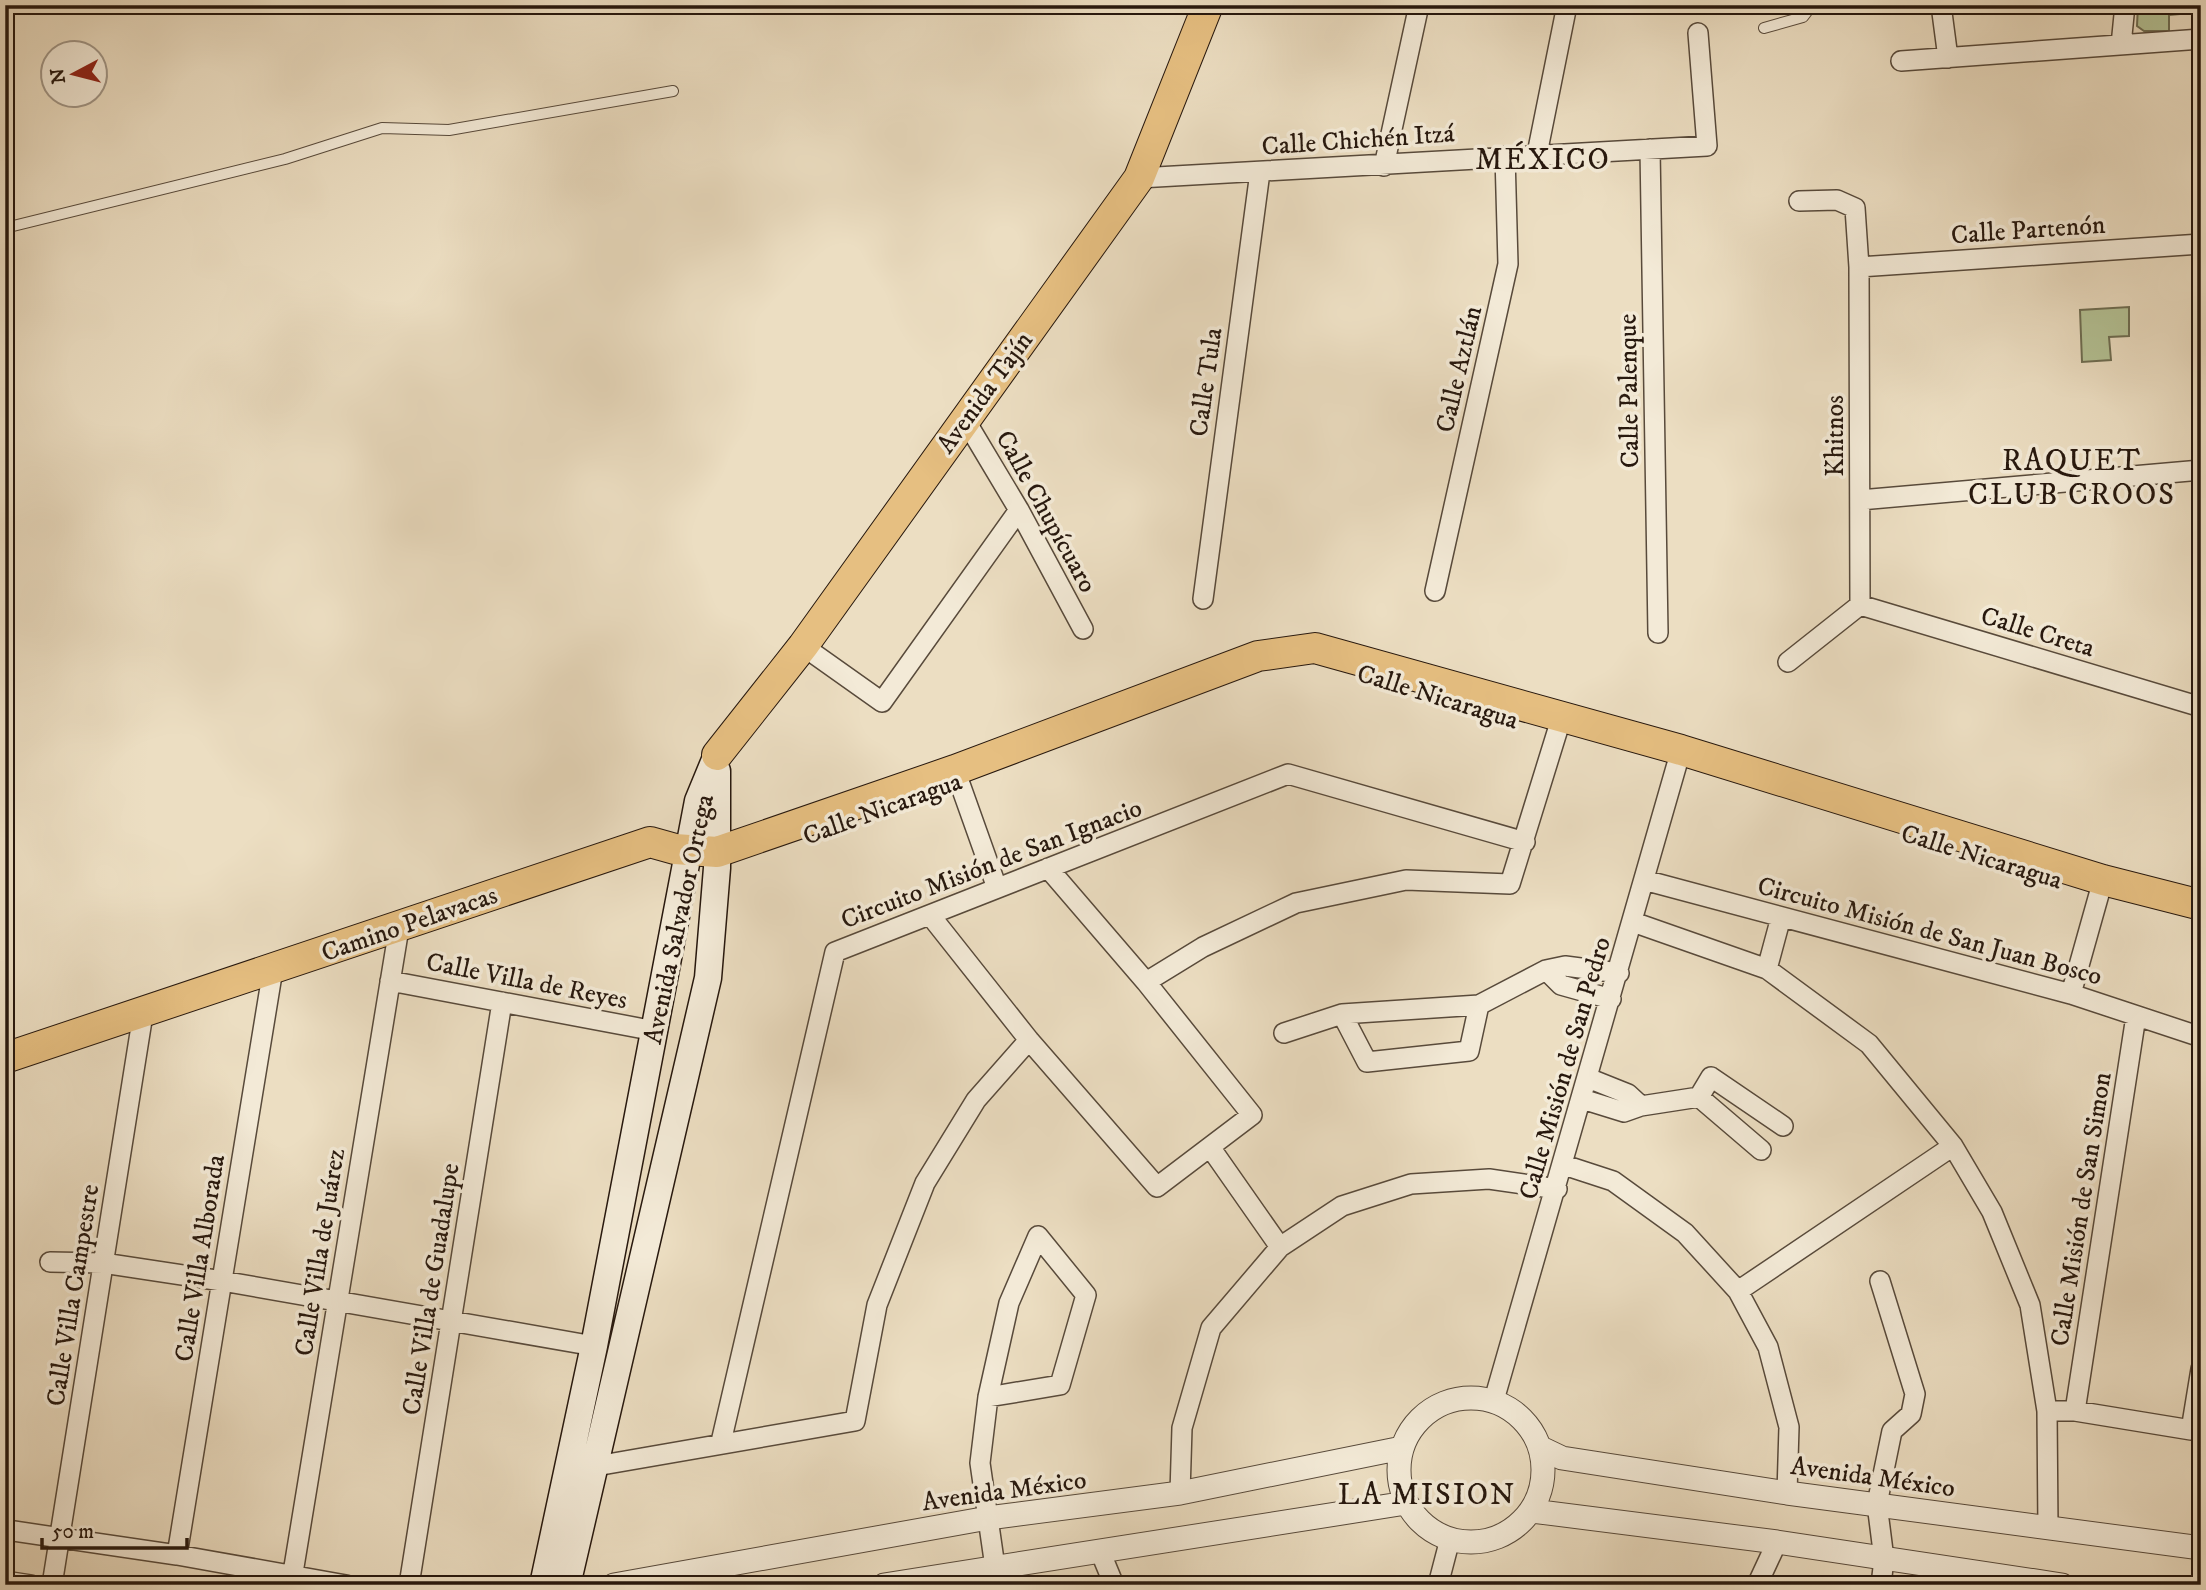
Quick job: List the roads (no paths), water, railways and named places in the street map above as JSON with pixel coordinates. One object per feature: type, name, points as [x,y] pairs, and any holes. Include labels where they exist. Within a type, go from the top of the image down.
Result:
[{"type":"main road","name":"Avenida Tajín","points":[[717,755],[803,646],[964,418],[1139,178],[1208,5]]},
{"type":"main road","name":"Calle Nicaragua","points":[[697,857],[957,775],[1258,656],[1315,648],[2101,886],[2201,919]]},
{"type":"main road","name":"Avenida Salvador Ortega","points":[[543,1585],[594,1346],[655,1031],[697,857],[717,755]]},
{"type":"main road","name":"Camino Pelavacas","points":[[5,1058],[650,842],[697,857]]},
{"type":"main road","name":"Avenida Salvador Ortega","points":[[567,1585],[708,978],[697,857]]},
{"type":"main road","name":"Calle Nicaragua","points":[[2101,886],[2201,905]]},
{"type":"street","points":[[1384,166],[1419,5]]},
{"type":"street","points":[[1537,154],[1567,5]]},
{"type":"street","points":[[1941,5],[1948,58]]},
{"type":"street","points":[[2121,45],[2125,5]]},
{"type":"street","name":"Calle Chichén Itzá","points":[[1139,178],[1707,146],[1698,33]]},
{"type":"street","points":[[1901,61],[2201,40]]},
{"type":"street","name":"Calle Palenque","points":[[1650,149],[1658,633]]},
{"type":"street","name":"Calle Aztlán","points":[[1435,591],[1508,264],[1505,156]]},
{"type":"street","name":"Calle Tula","points":[[1203,599],[1260,172]]},
{"type":"street","name":"Khitnos","points":[[1799,201],[1838,200],[1855,208],[1859,267],[1860,605]]},
{"type":"street","name":"Calle Partenón","points":[[1859,267],[2201,244]]},
{"type":"street","name":"Calle Chupícuaro","points":[[964,418],[1083,629]]},
{"type":"street","points":[[1860,500],[2201,470]]},
{"type":"street","points":[[803,646],[882,702],[1018,510]]},
{"type":"street","points":[[1788,662],[1860,605]]},
{"type":"street","name":"Calle Creta","points":[[1860,605],[2201,706]]},
{"type":"street","points":[[1146,982],[1203,947],[1296,903],[1406,880],[1510,884],[1560,724]]},
{"type":"street","name":"Calle Misión de San Pedro","points":[[1494,1400],[1564,1165],[1679,757]]},
{"type":"street","name":"Circuito Misión de San Ignacio","points":[[721,1442],[835,952],[1288,774],[1525,842]]},
{"type":"street","points":[[957,775],[997,888]]},
{"type":"street","points":[[930,915],[1029,1040],[1157,1187],[1252,1115],[1146,982],[1048,868]]},
{"type":"street","name":"Circuito Misión de San Juan Bosco","points":[[1644,880],[2071,994],[2201,1037]]},
{"type":"street","points":[[2071,994],[2101,886]]},
{"type":"street","points":[[1767,969],[1781,917]]},
{"type":"street","points":[[1633,922],[1767,969],[1869,1044],[1953,1146],[1992,1212],[2030,1305],[2047,1411],[2048,1528]]},
{"type":"street","name":"Calle Villa de Juárez","points":[[292,1581],[399,928]]},
{"type":"street","points":[[1284,1033],[1342,1014],[1479,1005],[1546,970],[1565,966],[1619,973]]},
{"type":"street","name":"Calle Villa Alborada","points":[[177,1555],[273,969]]},
{"type":"street","points":[[1546,970],[1561,985],[1611,999]]},
{"type":"street","name":"Calle Villa de Reyes","points":[[390,981],[655,1031]]},
{"type":"street","name":"Calle Villa de Guadalupe","points":[[410,1585],[502,1002]]},
{"type":"street","points":[[1342,1014],[1367,1062],[1469,1051],[1479,1005]]},
{"type":"street","name":"Calle Villa Campestre","points":[[52,1585],[143,1014]]},
{"type":"street","name":"Calle Misión de San Simon","points":[[2075,1411],[2136,1016]]},
{"type":"street","points":[[596,1466],[721,1442],[855,1421],[877,1305],[925,1183],[976,1100],[1029,1040]]},
{"type":"street","points":[[1582,1099],[1624,1112],[1641,1105],[1699,1097],[1758,1148],[1779,1123],[1711,1077],[1699,1097]]},
{"type":"street","points":[[1588,1078],[1628,1094],[1641,1105]]},
{"type":"street","points":[[1738,1291],[1953,1146]]},
{"type":"street","points":[[1210,1147],[1280,1247]]},
{"type":"street","points":[[1564,1165],[1613,1181],[1633,1195],[1685,1233],[1738,1291],[1768,1347],[1789,1426],[1787,1493]]},
{"type":"street","points":[[1180,1493],[1182,1428],[1210,1328],[1280,1247],[1342,1206],[1411,1184],[1489,1179],[1557,1189]]},
{"type":"street","points":[[988,1397],[1060,1385],[1086,1295],[1038,1236],[1009,1303],[988,1397],[980,1462],[998,1576]]},
{"type":"street","points":[[50,1262],[103,1263],[222,1281],[594,1346]]},
{"type":"street","points":[[1880,1281],[1915,1394],[1911,1414],[1892,1431],[1877,1504],[1884,1559],[1881,1585]]},
{"type":"street","points":[[2047,1411],[2075,1411],[2191,1430],[2201,1369]]},
{"type":"street","points":[[1466,1396],[1494,1400],[1521,1416],[1541,1448],[1544,1480],[1532,1511],[1510,1532],[1485,1542],[1467,1543],[1450,1539],[1423,1525],[1406,1503],[1398,1476],[1402,1448],[1427,1412],[1466,1396]]},
{"type":"street","name":"Avenida México","points":[[614,1585],[988,1518],[1180,1493],[1402,1448]]},
{"type":"street","name":"Avenida México","points":[[1541,1448],[1562,1458],[1787,1493],[2201,1548]]},
{"type":"street","points":[[884,1585],[998,1576],[1100,1551],[1406,1503]]},
{"type":"street","points":[[1532,1511],[1777,1542],[2062,1585]]},
{"type":"street","points":[[7,1530],[177,1555],[292,1581],[346,1585]]},
{"type":"street","points":[[1438,1585],[1450,1539]]},
{"type":"street","points":[[1757,1585],[1777,1542]]},
{"type":"street","points":[[1100,1551],[1114,1585]]},
{"type":"street","points":[[5,1581],[31,1585]]},
{"type":"lane","points":[[1764,28],[1803,17],[1812,5]]},
{"type":"lane","points":[[5,228],[285,159],[382,128],[449,130],[673,90]]},
{"type":"district","name":"MÉXICO","points":[[1543,159]]},
{"type":"district","name":"RAQUET CLUB CROOS","points":[[2072,477]]},
{"type":"district","name":"LA MISION","points":[[1427,1494]]}]
